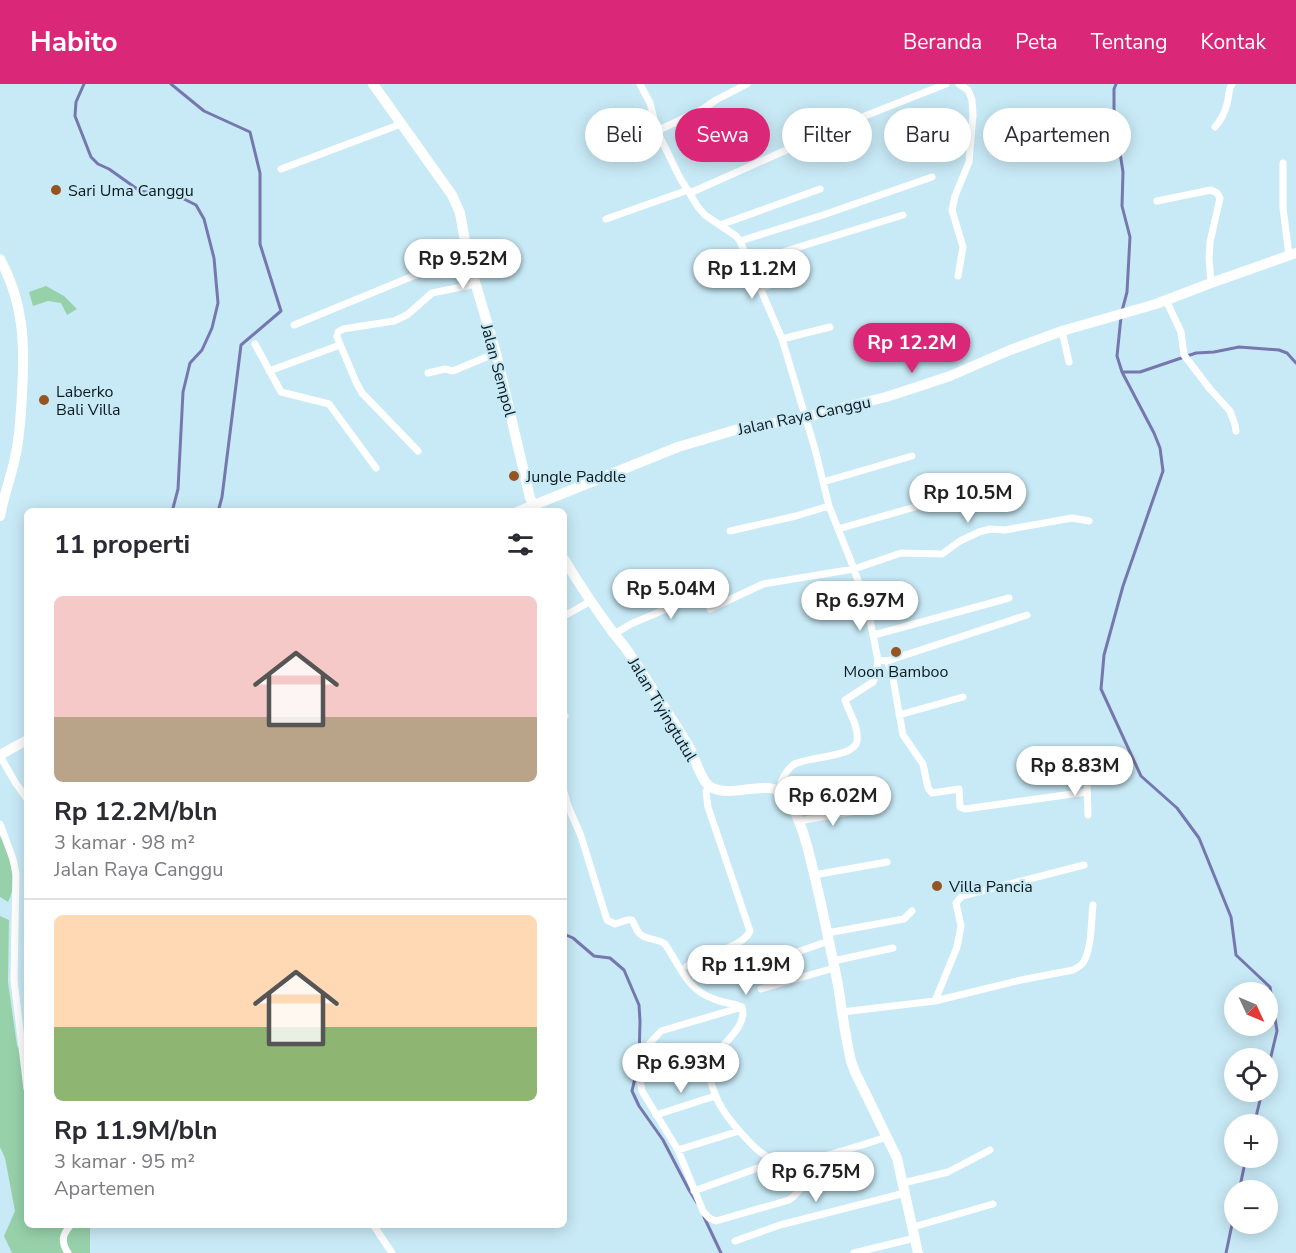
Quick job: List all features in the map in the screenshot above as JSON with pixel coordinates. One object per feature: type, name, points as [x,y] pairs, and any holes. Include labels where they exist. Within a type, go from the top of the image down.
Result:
[{"type":"street","name":"Jalan Sempol","points":[[373,84],[452,195],[460,213],[464,245],[496,353],[535,508]]},
{"type":"street","points":[[640,84],[651,108]]},
{"type":"street","points":[[663,128],[747,84]]},
{"type":"street","points":[[606,219],[689,192],[847,123],[946,84]]},
{"type":"street","points":[[957,276],[963,247],[952,210],[955,196],[969,162],[974,115],[968,90],[959,84]]},
{"type":"street","points":[[1215,127],[1221,121],[1227,106],[1229,89],[1232,84]]},
{"type":"street","points":[[281,169],[400,124]]},
{"type":"street","points":[[663,143],[680,178],[698,207],[705,215],[740,241],[750,262],[782,339],[806,417],[829,506],[854,569],[874,635],[878,660],[876,676],[873,682],[845,700],[856,730],[856,746],[842,753],[793,765],[787,771],[778,790]]},
{"type":"street","points":[[1283,163],[1283,208],[1294,254]]},
{"type":"street","points":[[740,241],[932,177]]},
{"type":"street","points":[[720,225],[820,189]]},
{"type":"street","points":[[1157,201],[1211,189],[1217,193],[1220,198],[1209,250],[1211,283]]},
{"type":"street","points":[[750,262],[903,215]]},
{"type":"street","name":"Jalan Raya Canggu","points":[[535,508],[678,447],[735,430],[806,417],[886,397],[950,376],[1062,331],[1166,300],[1294,254]]},
{"type":"street","points":[[294,325],[423,272],[468,258]]},
{"type":"street","points":[[0,259],[19,307],[24,355],[19,437],[0,516]]},
{"type":"street","points":[[761,288],[805,274]]},
{"type":"street","points":[[418,451],[363,393],[340,345],[338,332],[343,329],[394,321],[407,315],[432,293],[476,284]]},
{"type":"street","points":[[1166,300],[1181,332],[1184,355],[1230,411],[1236,431]]},
{"type":"street","points":[[782,339],[830,327]]},
{"type":"street","points":[[1062,331],[1069,362]]},
{"type":"street","points":[[255,344],[281,392],[329,404],[376,468]]},
{"type":"street","points":[[269,371],[340,345]]},
{"type":"street","points":[[428,373],[445,369],[453,371],[496,353]]},
{"type":"street","points":[[823,482],[912,456]]},
{"type":"street","points":[[838,529],[964,493]]},
{"type":"street","points":[[730,531],[829,506]]},
{"type":"street","points":[[710,609],[763,584],[854,569],[901,553],[942,554],[960,541],[990,529],[1005,530],[1072,518],[1089,520]]},
{"type":"street","name":"Jalan Tiyingtutul","points":[[567,564],[628,651],[690,748],[702,776],[709,785]]},
{"type":"street","points":[[614,634],[666,609],[672,604],[678,589],[683,584],[707,574]]},
{"type":"street","points":[[874,635],[1009,598]]},
{"type":"street","points":[[567,614],[591,601]]},
{"type":"street","points":[[878,660],[886,661],[1027,615]]},
{"type":"street","points":[[886,661],[892,673],[903,735],[923,764],[928,788],[932,793],[959,789],[960,807],[965,809],[1087,792]]},
{"type":"street","points":[[899,715],[963,697]]},
{"type":"street","points":[[24,742],[0,756],[24,795]]},
{"type":"street","points":[[1087,779],[1088,815]]},
{"type":"street","points":[[687,966],[746,939],[750,931],[708,807],[706,792],[709,785],[715,789],[725,790],[767,788],[778,790],[785,795],[799,821],[828,937],[855,1072],[897,1158],[918,1253]]},
{"type":"street","points":[[567,802],[581,836],[607,920],[615,924],[632,920],[638,933],[660,940],[665,944],[693,987],[715,1000],[742,1007]]},
{"type":"street","points":[[799,821],[862,810]]},
{"type":"street","points":[[0,824],[14,859],[16,874],[14,980],[24,1062]]},
{"type":"street","points":[[814,875],[887,862]]},
{"type":"street","points":[[935,1001],[957,947],[961,926],[956,903],[962,896],[1084,865]]},
{"type":"street","points":[[842,1012],[935,1001],[1073,970],[1080,966],[1088,951],[1093,905]]},
{"type":"street","points":[[774,960],[828,937],[904,919],[912,911]]},
{"type":"street","points":[[761,988],[893,948]]},
{"type":"street","points":[[639,1075],[707,1065],[736,1031],[743,1017],[742,1007]]},
{"type":"street","points":[[742,1007],[661,1031],[649,1044],[641,1060],[639,1075],[642,1091],[678,1150],[703,1211],[709,1218],[716,1221],[789,1200],[801,1188],[805,1178],[806,1161]]},
{"type":"street","points":[[707,1065],[712,1088],[720,1107],[761,1153],[777,1161]]},
{"type":"street","points":[[656,1115],[715,1096]]},
{"type":"street","points":[[678,1150],[739,1131]]},
{"type":"street","points":[[694,1191],[777,1161],[806,1161],[887,1137]]},
{"type":"street","points":[[735,1241],[948,1173],[990,1150]]},
{"type":"street","points":[[854,1253],[993,1204]]},
{"type":"street","points":[[68,1228],[64,1233],[63,1241],[69,1253]]},
{"type":"street","points":[[375,1228],[392,1253]]},
{"type":"green space","points":[[46,286],[64,296],[77,309],[67,315],[61,303],[48,301],[33,306],[29,292]]},
{"type":"green space","points":[[0,836],[12,869],[13,886],[8,902],[0,897]]},
{"type":"green space","points":[[0,916],[9,920],[8,982],[17,1046],[24,1054],[24,1228],[90,1228],[90,1253],[12,1253],[4,1236],[15,1211],[5,1158],[0,1147]]},
{"type":"waterway","points":[[84,84],[76,102],[75,116],[91,157],[140,191],[182,198],[196,205],[204,219],[214,258],[218,303],[212,328],[202,350],[190,363],[183,392],[178,489],[173,508]]},
{"type":"waterway","points":[[171,84],[204,111],[250,132],[260,173],[260,244],[281,311],[241,345],[219,508]]},
{"type":"waterway","points":[[1116,84],[1114,114],[1123,172],[1122,206],[1130,237],[1127,292],[1122,311]]},
{"type":"waterway","points":[[1121,317],[1117,356],[1122,372],[1154,433],[1160,448],[1163,471],[1123,586],[1104,655],[1101,689],[1141,776],[1177,808],[1199,838],[1231,917],[1236,955],[1270,987],[1277,1031],[1273,1048]]},
{"type":"waterway","points":[[1122,372],[1140,372],[1196,353],[1239,347],[1279,350],[1287,353],[1296,363]]},
{"type":"waterway","points":[[567,935],[594,956],[610,958],[624,970],[639,1005],[639,1060]]},
{"type":"waterway","points":[[637,1069],[632,1091],[639,1106],[663,1140],[697,1203]]},
{"type":"waterway","points":[[1257,1114],[1260,1102]]},
{"type":"waterway","points":[[1241,1180],[1244,1168]]},
{"type":"waterway","points":[[704,1217],[721,1253]]},
{"type":"waterway","points":[[1226,1253],[1230,1234]]},
{"type":"place","name":"Sari Uma Canggu","points":[[56,190]]},
{"type":"place","name":"Laberko Bali Villa","points":[[44,400]]},
{"type":"place","name":"Jungle Paddle","points":[[514,476]]},
{"type":"place","name":"Moon Bamboo","points":[[896,652]]},
{"type":"place","name":"Villa Pancia","points":[[937,886]]}]
